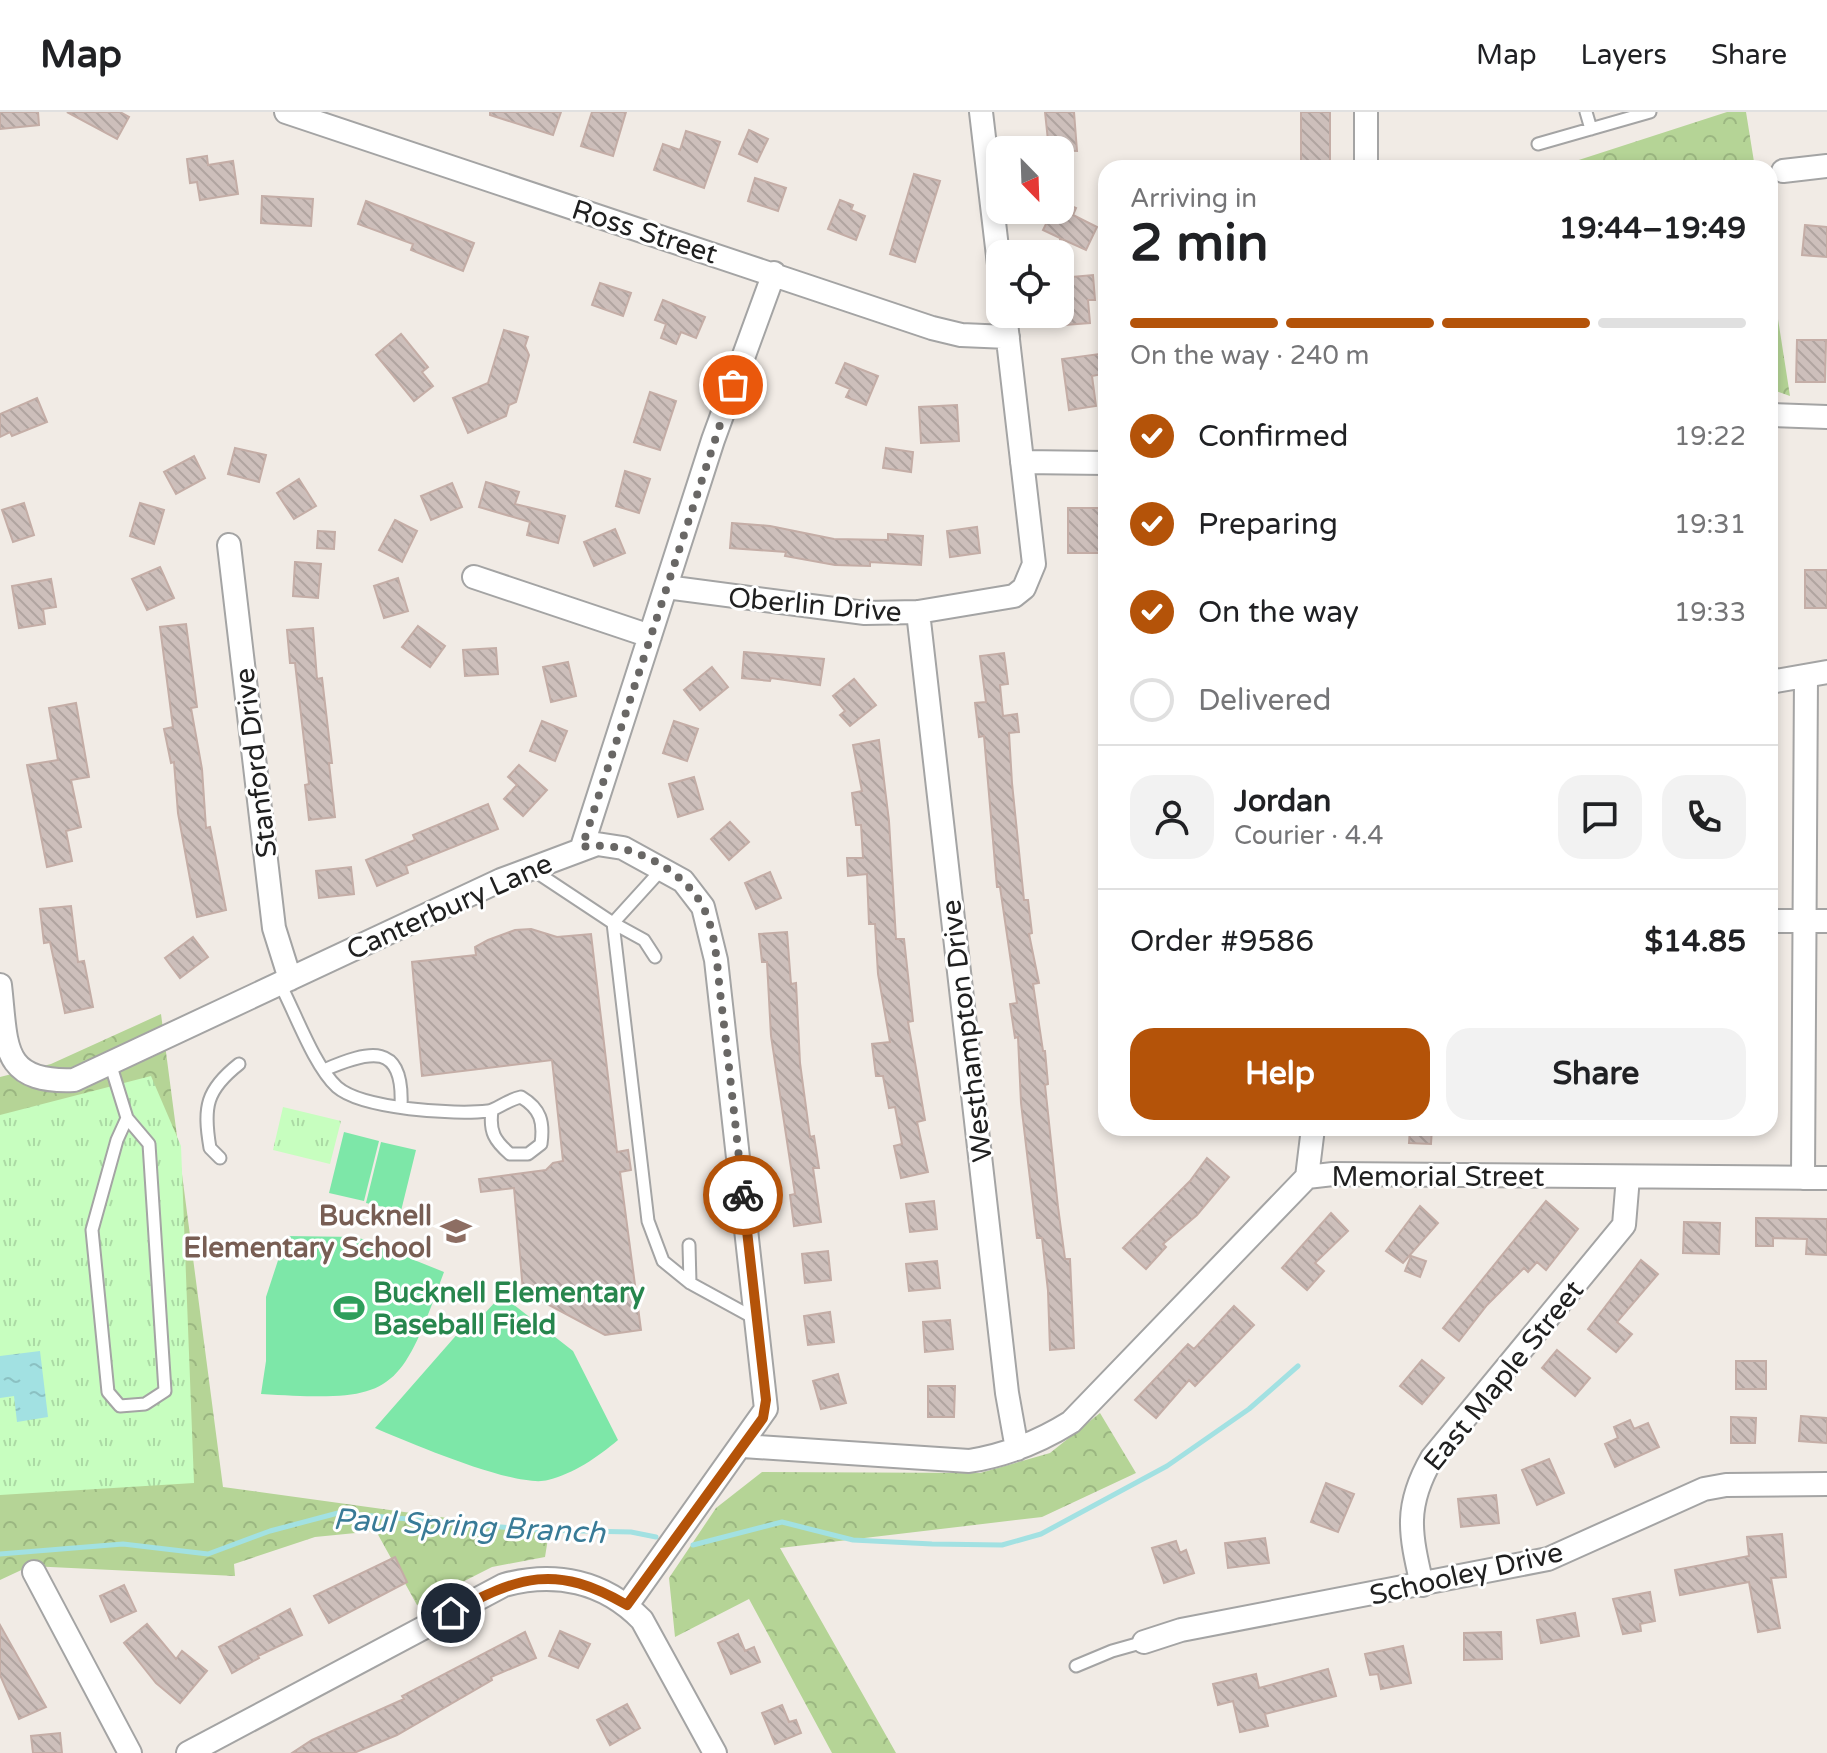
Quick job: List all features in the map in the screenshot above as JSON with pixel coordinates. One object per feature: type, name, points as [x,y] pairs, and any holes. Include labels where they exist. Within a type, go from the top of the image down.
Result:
[{"type":"street","name":"Ross Street","points":[[286,112],[932,328],[961,335],[1008,337]]},
{"type":"street","points":[[981,112],[996,240]]},
{"type":"street","points":[[1366,112],[1366,160]]},
{"type":"street","points":[[1783,171],[1827,166]]},
{"type":"street","name":"Canterbury Lane","points":[[0,985],[7,1045],[15,1064],[38,1080],[74,1080],[529,867],[582,847],[713,440],[774,273]]},
{"type":"street","name":"Oberlin Drive","points":[[666,587],[865,613],[918,612],[1003,600],[1024,588],[1034,564],[1007,328]]},
{"type":"street","points":[[1778,415],[1827,417]]},
{"type":"street","points":[[1022,462],[1098,463]]},
{"type":"street","name":"Stanford Drive","points":[[229,545],[274,928],[285,981]]},
{"type":"street","points":[[474,577],[650,636]]},
{"type":"street","name":"Westhampton Drive","points":[[918,612],[1007,1393],[1017,1449]]},
{"type":"street","points":[[1778,681],[1816,674],[1816,920],[1803,1178]]},
{"type":"street","points":[[582,847],[610,844],[663,868],[695,893],[710,925],[766,1409],[743,1446],[627,1605]]},
{"type":"street","points":[[1778,921],[1816,920]]},
{"type":"street","points":[[1307,1177],[1312,1136]]},
{"type":"street","name":"Memorial Street","points":[[743,1446],[969,1461],[1044,1439],[1071,1422],[1265,1216],[1307,1177],[1333,1174],[1827,1178]]},
{"type":"street","name":"East Maple Street","points":[[1422,1585],[1410,1528],[1422,1475],[1432,1458],[1624,1225],[1628,1177]]},
{"type":"street","name":"Schooley Drive","points":[[1144,1642],[1181,1630],[1548,1559],[1704,1489],[1726,1485],[1827,1484]]},
{"type":"street","points":[[34,1572],[130,1753]]},
{"type":"street","points":[[188,1753],[504,1585],[528,1578],[554,1577],[587,1584],[627,1605],[656,1640],[715,1753]]},
{"type":"lane","points":[[1586,112],[1591,129]]},
{"type":"lane","points":[[1538,144],[1650,112]]},
{"type":"lane","points":[[529,867],[644,940],[655,957]]},
{"type":"lane","points":[[663,868],[613,923],[648,1221],[663,1261],[690,1283],[757,1320]]},
{"type":"lane","points":[[285,981],[324,1070],[337,1086],[352,1096],[433,1112],[492,1111],[504,1101],[521,1097],[533,1104],[544,1123],[541,1144],[528,1154],[510,1154],[495,1142],[490,1124],[492,1111]]},
{"type":"lane","points":[[324,1070],[372,1053],[386,1057],[396,1067],[402,1083],[401,1106]]},
{"type":"lane","points":[[110,1063],[127,1118],[149,1144],[165,1391],[145,1404],[120,1406],[108,1392],[92,1230],[117,1140],[127,1118]]},
{"type":"lane","points":[[220,1158],[210,1148],[207,1103],[217,1082],[239,1064]]},
{"type":"lane","points":[[689,1245],[690,1283]]},
{"type":"lane","points":[[1076,1666],[1144,1642]]},
{"type":"green space","points":[[1727,112],[1746,112],[1754,160],[1579,160]]},
{"type":"green space","points":[[1778,319],[1790,396],[1778,392]]},
{"type":"green space","points":[[161,1014],[223,1487],[549,1532],[545,1557],[492,1567],[417,1605],[376,1531],[315,1537],[234,1564],[235,1576],[30,1566],[0,1580],[0,1077],[51,1064]]},
{"type":"green space","points":[[151,1076],[181,1146],[194,1483],[0,1495],[0,1115]]},
{"type":"green space","points":[[283,1107],[341,1121],[330,1164],[273,1150]]},
{"type":"green space","points":[[344,1132],[379,1141],[364,1201],[329,1193]]},
{"type":"green space","points":[[381,1142],[416,1150],[401,1211],[366,1203]]},
{"type":"green space","name":"Bucknell Elementary Baseball Field","points":[[286,1236],[357,1237],[444,1272],[415,1344],[401,1367],[386,1382],[365,1392],[339,1396],[261,1394],[266,1361],[266,1297]]},
{"type":"green space","points":[[497,1300],[509,1301],[573,1351],[618,1440],[567,1474],[548,1480],[513,1478],[436,1453],[375,1428],[467,1323],[472,1327]]},
{"type":"green space","points":[[1100,1413],[1136,1473],[1042,1517],[780,1548],[896,1753],[832,1753],[749,1599],[675,1637],[669,1578],[716,1508],[762,1472],[980,1473],[1050,1453]]},
{"type":"water","points":[[40,1351],[48,1417],[17,1422],[14,1396],[0,1398],[0,1356]]},
{"type":"building","points":[[0,112],[38,112],[39,125],[0,129]]},
{"type":"building","points":[[67,112],[120,112],[129,117],[117,139]]},
{"type":"building","points":[[490,112],[561,112],[553,135],[490,115]]},
{"type":"building","points":[[592,112],[626,112],[613,156],[581,146]]},
{"type":"building","points":[[1045,112],[1074,112],[1077,151],[1074,151],[1074,136],[1048,136]]},
{"type":"building","points":[[1301,112],[1330,112],[1330,160],[1301,160]]},
{"type":"building","points":[[749,130],[768,139],[757,162],[739,154]]},
{"type":"building","points":[[686,131],[720,142],[704,188],[654,170],[663,144],[680,150]]},
{"type":"building","points":[[207,156],[208,165],[233,161],[238,194],[200,200],[197,182],[190,183],[187,159]]},
{"type":"building","points":[[914,174],[940,181],[915,262],[890,254]]},
{"type":"building","points":[[755,178],[786,188],[778,211],[748,201]]},
{"type":"building","points":[[262,196],[313,199],[311,226],[261,223]]},
{"type":"building","points":[[840,200],[853,205],[851,210],[865,216],[856,240],[828,229]]},
{"type":"building","points":[[366,201],[474,243],[463,271],[411,250],[413,244],[358,224]]},
{"type":"building","points":[[1074,216],[1097,227],[1086,250],[1074,244],[1074,240],[1060,240],[1043,230],[1046,224],[1074,224]]},
{"type":"building","points":[[1805,225],[1827,227],[1827,257],[1802,255]]},
{"type":"building","points":[[1093,275],[1095,300],[1088,300],[1090,323],[1074,324],[1074,277]]},
{"type":"building","points":[[600,283],[631,293],[623,316],[592,305]]},
{"type":"building","points":[[663,300],[705,317],[696,338],[681,332],[676,344],[661,338],[666,324],[655,320]]},
{"type":"building","points":[[504,330],[528,337],[525,346],[529,355],[516,402],[509,405],[506,416],[468,433],[453,398],[488,383]]},
{"type":"building","points":[[401,334],[428,367],[422,372],[433,386],[414,401],[376,355]]},
{"type":"building","points":[[1797,340],[1826,340],[1825,382],[1796,382]]},
{"type":"building","points":[[1098,354],[1098,375],[1092,376],[1096,406],[1069,410],[1062,359]]},
{"type":"building","points":[[845,363],[878,376],[866,405],[846,397],[850,389],[836,383]]},
{"type":"building","points":[[650,392],[676,401],[660,450],[634,442]]},
{"type":"building","points":[[37,398],[47,422],[12,436],[10,432],[0,437],[0,414]]},
{"type":"building","points":[[957,405],[959,441],[921,443],[919,407]]},
{"type":"building","points":[[235,448],[266,455],[259,482],[228,474]]},
{"type":"building","points":[[886,448],[913,452],[911,472],[883,468]]},
{"type":"building","points":[[194,456],[205,478],[176,494],[164,472]]},
{"type":"building","points":[[625,471],[650,479],[639,513],[616,506]]},
{"type":"building","points":[[299,479],[316,506],[294,519],[277,493]]},
{"type":"building","points":[[486,482],[519,492],[515,504],[565,516],[558,543],[527,535],[530,522],[479,507]]},
{"type":"building","points":[[452,483],[462,507],[431,520],[421,496]]},
{"type":"building","points":[[24,503],[34,535],[13,542],[2,510]]},
{"type":"building","points":[[140,503],[164,510],[154,544],[130,536]]},
{"type":"building","points":[[1068,508],[1098,508],[1098,553],[1068,553]]},
{"type":"building","points":[[395,520],[417,531],[402,562],[379,550]]},
{"type":"building","points":[[732,523],[770,526],[834,539],[888,540],[888,534],[923,536],[921,565],[870,562],[870,566],[835,565],[785,556],[786,552],[730,548]]},
{"type":"building","points":[[977,527],[980,553],[950,557],[947,531]]},
{"type":"building","points":[[615,529],[625,553],[594,566],[584,542]]},
{"type":"building","points":[[318,531],[335,532],[334,549],[317,548]]},
{"type":"building","points":[[295,562],[321,564],[318,598],[293,596]]},
{"type":"building","points":[[160,567],[174,598],[147,610],[132,579]]},
{"type":"building","points":[[1805,570],[1827,570],[1827,608],[1805,608]]},
{"type":"building","points":[[398,578],[408,611],[384,618],[374,586]]},
{"type":"building","points":[[51,579],[56,607],[43,609],[45,624],[19,628],[12,586]]},
{"type":"building","points":[[186,624],[197,707],[191,708],[202,769],[206,828],[210,827],[226,910],[197,917],[178,813],[174,762],[171,763],[164,729],[173,727],[160,627]]},
{"type":"building","points":[[418,626],[445,646],[430,667],[402,647]]},
{"type":"building","points":[[313,628],[317,679],[322,678],[332,763],[329,763],[335,817],[309,820],[305,785],[309,784],[295,663],[290,663],[287,630]]},
{"type":"building","points":[[496,648],[498,674],[465,676],[463,650]]},
{"type":"building","points":[[744,652],[824,659],[820,685],[771,678],[770,681],[742,678]]},
{"type":"building","points":[[1004,653],[1008,684],[1000,685],[1003,716],[1017,714],[1019,732],[1009,733],[1012,783],[1024,900],[1028,900],[1032,933],[1029,934],[1039,983],[1033,984],[1045,1051],[1048,1084],[1045,1085],[1058,1207],[1065,1259],[1070,1259],[1074,1348],[1050,1350],[1042,1238],[1037,1238],[1021,1103],[1018,1037],[1015,1038],[1010,1004],[1017,1003],[1000,887],[997,887],[984,736],[979,737],[975,703],[986,702],[980,656]]},
{"type":"building","points":[[568,662],[576,696],[551,702],[543,667]]},
{"type":"building","points":[[712,667],[728,687],[700,710],[684,690]]},
{"type":"building","points":[[854,679],[876,705],[850,726],[840,715],[845,711],[833,696]]},
{"type":"building","points":[[76,703],[89,777],[71,780],[81,827],[66,831],[72,861],[47,867],[27,765],[58,760],[49,708]]},
{"type":"building","points":[[542,721],[567,731],[555,761],[530,751]]},
{"type":"building","points":[[674,721],[698,729],[687,761],[663,753]]},
{"type":"building","points":[[879,740],[889,821],[896,939],[904,939],[913,1021],[908,1022],[925,1120],[917,1122],[928,1172],[901,1178],[894,1146],[902,1144],[895,1107],[889,1108],[883,1076],[876,1076],[872,1044],[890,1042],[878,974],[875,924],[869,924],[867,874],[848,876],[847,858],[863,858],[861,825],[856,825],[852,793],[862,791],[853,745]]},
{"type":"building","points":[[519,765],[547,790],[523,816],[504,799],[517,785],[508,777]]},
{"type":"building","points":[[694,777],[703,809],[678,817],[669,784]]},
{"type":"building","points":[[488,804],[498,829],[406,866],[408,873],[377,886],[366,860],[415,840],[413,835]]},
{"type":"building","points":[[730,822],[749,842],[729,860],[711,839]]},
{"type":"building","points":[[351,867],[354,894],[319,898],[316,871]]},
{"type":"building","points":[[770,872],[781,898],[756,909],[745,883]]},
{"type":"building","points":[[71,906],[78,962],[84,961],[93,1007],[65,1013],[50,942],[44,943],[40,909]]},
{"type":"building","points":[[531,929],[557,937],[591,934],[617,1152],[628,1150],[631,1170],[620,1172],[641,1330],[605,1335],[523,1291],[514,1188],[481,1192],[479,1179],[546,1170],[553,1163],[563,1161],[552,1060],[422,1076],[412,962],[476,955],[475,947],[488,940],[515,930]]},
{"type":"building","points":[[787,932],[791,984],[796,983],[800,1063],[810,1137],[814,1136],[819,1168],[813,1168],[821,1222],[794,1226],[790,1195],[795,1194],[771,1036],[767,962],[762,962],[759,934]]},
{"type":"building","points":[[193,937],[208,957],[180,978],[165,958]]},
{"type":"building","points":[[1409,1136],[1432,1136],[1431,1144],[1409,1143]]},
{"type":"building","points":[[1207,1158],[1229,1177],[1197,1215],[1163,1244],[1166,1247],[1146,1269],[1123,1248],[1190,1181]]},
{"type":"building","points":[[934,1201],[937,1229],[910,1232],[906,1204]]},
{"type":"building","points":[[1546,1201],[1578,1229],[1546,1270],[1537,1262],[1528,1272],[1524,1268],[1487,1305],[1459,1341],[1443,1328]]},
{"type":"building","points":[[1420,1206],[1438,1223],[1403,1263],[1386,1251]]},
{"type":"building","points":[[1331,1213],[1348,1231],[1315,1263],[1324,1271],[1307,1290],[1282,1268]]},
{"type":"building","points":[[1756,1218],[1827,1219],[1827,1255],[1806,1254],[1807,1239],[1773,1238],[1773,1246],[1756,1246]]},
{"type":"building","points":[[1684,1222],[1720,1223],[1719,1254],[1683,1253]]},
{"type":"building","points":[[828,1251],[831,1280],[805,1283],[802,1254]]},
{"type":"building","points":[[1411,1256],[1426,1261],[1420,1277],[1405,1271]]},
{"type":"building","points":[[1641,1260],[1658,1274],[1617,1322],[1632,1334],[1616,1352],[1588,1329]]},
{"type":"building","points":[[937,1261],[940,1288],[909,1291],[906,1264]]},
{"type":"building","points":[[1234,1306],[1254,1325],[1195,1386],[1189,1380],[1156,1418],[1135,1400],[1188,1344],[1194,1349]]},
{"type":"building","points":[[830,1312],[834,1342],[808,1345],[804,1316]]},
{"type":"building","points":[[950,1320],[953,1349],[925,1352],[923,1322]]},
{"type":"building","points":[[1557,1350],[1590,1378],[1575,1396],[1542,1368]]},
{"type":"building","points":[[1422,1360],[1444,1378],[1422,1404],[1400,1386]]},
{"type":"building","points":[[1736,1361],[1766,1361],[1766,1389],[1736,1389]]},
{"type":"building","points":[[838,1374],[846,1403],[821,1409],[813,1381]]},
{"type":"building","points":[[928,1386],[955,1386],[954,1417],[928,1417]]},
{"type":"building","points":[[1801,1416],[1827,1418],[1827,1443],[1799,1441]]},
{"type":"building","points":[[1731,1417],[1756,1418],[1755,1443],[1731,1443]]},
{"type":"building","points":[[1630,1420],[1634,1429],[1648,1423],[1659,1447],[1615,1467],[1605,1444],[1618,1438],[1614,1427]]},
{"type":"building","points":[[1549,1459],[1564,1493],[1537,1505],[1522,1470]]},
{"type":"building","points":[[1326,1483],[1354,1494],[1338,1532],[1311,1522]]},
{"type":"building","points":[[1496,1495],[1499,1523],[1461,1527],[1458,1499]]},
{"type":"building","points":[[1782,1534],[1786,1577],[1771,1578],[1780,1628],[1758,1632],[1749,1582],[1680,1595],[1675,1570],[1749,1556],[1747,1537]]},
{"type":"building","points":[[1265,1538],[1269,1563],[1228,1568],[1225,1543]]},
{"type":"building","points":[[1176,1541],[1180,1553],[1186,1550],[1194,1573],[1164,1583],[1152,1548]]},
{"type":"building","points":[[395,1557],[407,1582],[329,1623],[314,1596]]},
{"type":"building","points":[[124,1585],[136,1611],[111,1622],[100,1596]]},
{"type":"building","points":[[1650,1592],[1655,1621],[1640,1624],[1641,1631],[1623,1634],[1613,1599]]},
{"type":"building","points":[[290,1609],[302,1635],[258,1656],[232,1673],[219,1647]]},
{"type":"building","points":[[1575,1613],[1579,1636],[1541,1643],[1537,1620]]},
{"type":"building","points":[[147,1624],[176,1659],[182,1651],[207,1671],[180,1703],[156,1683],[124,1643]]},
{"type":"building","points":[[0,1625],[46,1707],[19,1719],[0,1675]]},
{"type":"building","points":[[560,1631],[590,1644],[578,1668],[549,1656]]},
{"type":"building","points":[[525,1632],[536,1658],[491,1677],[492,1680],[397,1735],[354,1753],[292,1753],[312,1740],[404,1699],[402,1696]]},
{"type":"building","points":[[1501,1632],[1502,1659],[1464,1660],[1464,1633]]},
{"type":"building","points":[[738,1634],[745,1651],[754,1647],[760,1662],[731,1674],[718,1643]]},
{"type":"building","points":[[1403,1646],[1411,1683],[1381,1689],[1378,1674],[1370,1675],[1365,1654]]},
{"type":"building","points":[[1328,1669],[1336,1696],[1265,1714],[1268,1726],[1240,1732],[1233,1701],[1218,1705],[1213,1684],[1256,1674],[1259,1688]]},
{"type":"building","points":[[627,1704],[640,1728],[610,1745],[597,1720]]},
{"type":"building","points":[[782,1705],[789,1722],[796,1720],[801,1733],[775,1744],[762,1713]]},
{"type":"building","points":[[60,1733],[62,1753],[33,1753],[31,1736]]},
{"type":"waterway","name":"Paul Spring Branch","points":[[693,1545],[782,1522],[853,1540],[932,1544],[1002,1545],[1041,1534],[1167,1466],[1249,1409],[1298,1366]]},
{"type":"waterway","name":"Paul Spring Branch","points":[[0,1554],[123,1544],[208,1554],[270,1531],[338,1513],[537,1530],[631,1532],[656,1537]]},
{"type":"way so far","points":[[733,385],[609,755],[582,847],[610,844],[652,862],[683,881],[703,907],[710,925],[716,960],[743,1195]]},
{"type":"place","name":"Bucknell Elementary School","points":[[456,1231]]},
{"type":"place","name":"Bucknell Elementary Baseball Field","points":[[349,1308]]},
{"type":"route","points":[[451,1613],[504,1585],[528,1578],[554,1577],[577,1581],[627,1605],[763,1418],[766,1400],[743,1195]]}]
